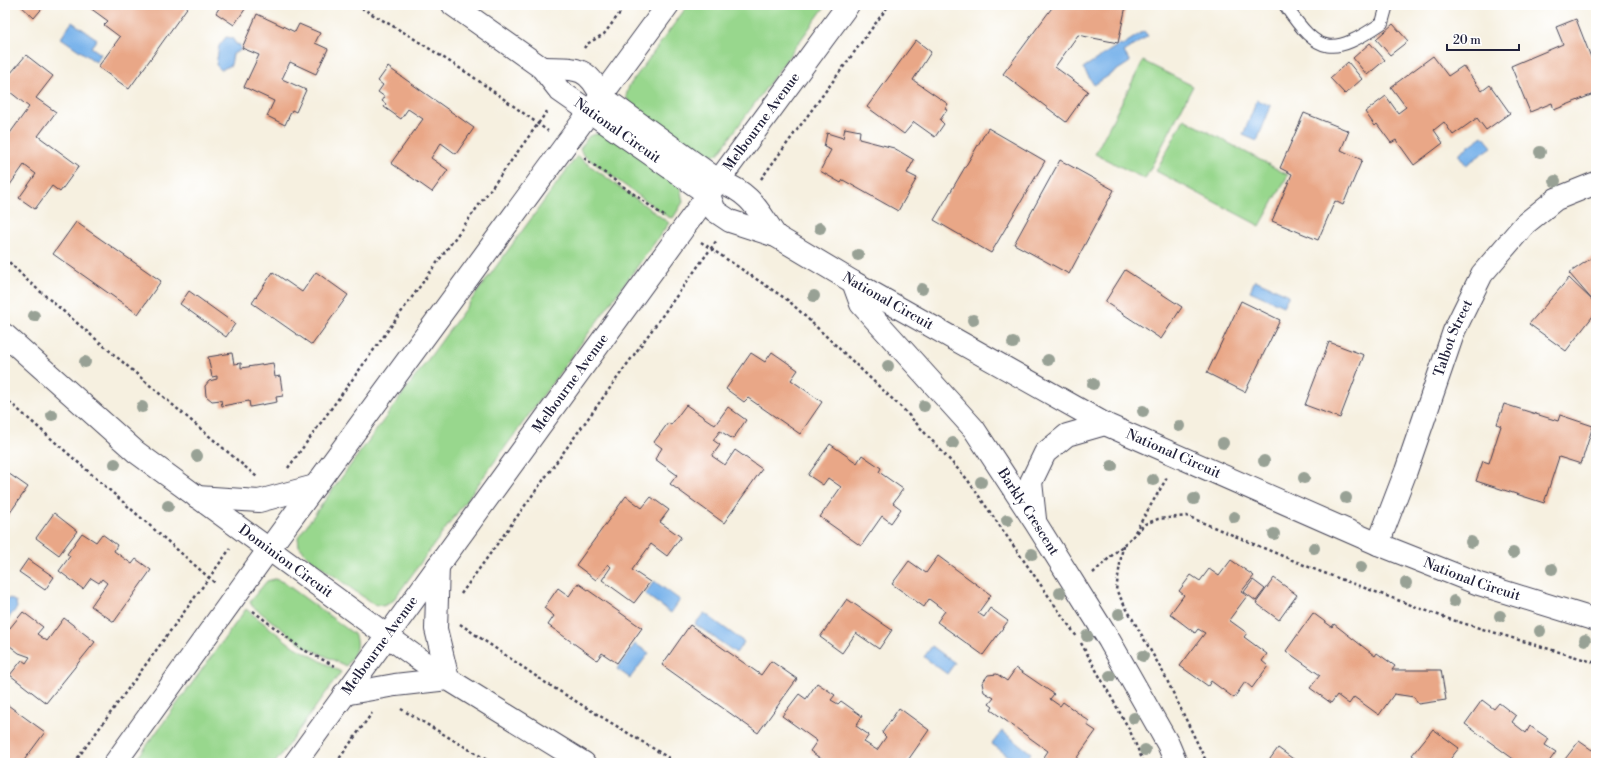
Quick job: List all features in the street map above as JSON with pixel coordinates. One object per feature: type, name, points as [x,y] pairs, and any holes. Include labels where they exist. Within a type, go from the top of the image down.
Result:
[{"type":"street","name":"National Circuit","points":[[453,5],[542,68],[560,91],[595,104],[714,188],[733,186],[748,197],[776,236]]},
{"type":"street","points":[[115,763],[236,597],[269,549],[668,5]]},
{"type":"street","name":"Melbourne Avenue","points":[[294,763],[363,690],[387,636],[682,229],[714,188],[848,5]]},
{"type":"street","name":"Talbot Street","points":[[1378,544],[1406,471],[1454,330],[1482,274],[1524,224],[1556,199],[1596,183]]},
{"type":"street","name":"National Circuit","points":[[714,188],[715,211],[730,221],[776,236],[853,282],[1105,424],[1378,544],[1479,584],[1596,620]]},
{"type":"street","name":"Barkly Crescent","points":[[853,282],[862,304],[974,429],[1035,522],[1109,640],[1168,744],[1176,763]]},
{"type":"street","name":"Dominion Circuit","points":[[5,335],[136,452],[448,680],[584,763]]},
{"type":"street","points":[[1035,522],[1030,482],[1045,453],[1067,435],[1105,424]]},
{"type":"street","points":[[198,497],[268,495],[315,486]]},
{"type":"street","points":[[363,690],[448,680],[436,629],[438,566]]},
{"type":"lane","points":[[1285,5],[1313,40],[1328,47],[1344,45],[1364,35],[1382,22],[1387,5]]},
{"type":"path","points":[[356,5],[405,33],[472,76],[682,229],[789,301],[905,411],[967,479],[1079,640],[1129,728],[1144,763]]},
{"type":"path","points":[[748,197],[889,5]]},
{"type":"path","points":[[286,471],[538,124]]},
{"type":"path","points":[[460,596],[730,221]]},
{"type":"path","points":[[5,258],[28,282],[268,495]]},
{"type":"path","points":[[5,398],[209,579],[236,597],[302,648],[363,690],[492,763]]},
{"type":"path","points":[[1132,537],[1180,457]]},
{"type":"path","points":[[1076,588],[1145,524],[1158,519],[1187,516],[1316,570],[1449,619],[1596,663]]},
{"type":"path","points":[[74,763],[209,579],[243,530]]},
{"type":"path","points":[[1123,545],[1116,590],[1164,674],[1207,763]]},
{"type":"path","points":[[458,624],[546,683],[677,763]]},
{"type":"path","points":[[336,763],[363,690]]},
{"type":"green space","points":[[688,5],[826,5],[718,154],[704,156],[630,105],[626,96],[629,86]]},
{"type":"green space","points":[[1143,61],[1193,86],[1145,179],[1095,154]]},
{"type":"green space","points":[[1184,119],[1288,175],[1260,226],[1156,171]]},
{"type":"green space","points":[[607,131],[680,186],[683,202],[673,218],[668,217],[583,155],[580,149],[589,136]]},
{"type":"green space","points":[[577,156],[669,223],[392,602],[383,606],[373,604],[308,557],[299,546],[298,537]]},
{"type":"green space","points":[[275,579],[283,582],[354,634],[356,639],[355,651],[346,666],[304,646],[252,606],[250,601],[267,581]]},
{"type":"green space","points":[[246,609],[290,644],[341,672],[275,763],[134,763]]},
{"type":"water","points":[[72,22],[97,39],[91,47],[101,54],[96,62],[61,38]]},
{"type":"water","points":[[1144,31],[1148,36],[1124,52],[1130,62],[1094,85],[1083,68],[1120,44],[1121,46]]},
{"type":"water","points":[[226,37],[232,38],[236,44],[240,45],[241,50],[233,54],[231,65],[221,70],[216,65],[219,46]]},
{"type":"water","points":[[1257,100],[1271,106],[1257,141],[1243,135]]},
{"type":"water","points":[[1483,136],[1492,147],[1466,165],[1458,154]]},
{"type":"water","points":[[1255,280],[1289,295],[1283,306],[1250,291]]},
{"type":"water","points":[[654,581],[680,600],[671,613],[645,594]]},
{"type":"water","points":[[10,598],[16,602],[17,608],[5,622],[5,601]]},
{"type":"water","points":[[704,613],[744,642],[736,653],[695,624]]},
{"type":"water","points":[[635,644],[649,653],[630,678],[617,669]]},
{"type":"water","points":[[932,646],[955,663],[947,674],[924,657]]},
{"type":"water","points":[[1002,731],[1031,753],[1024,763],[1018,763],[992,744]]},
{"type":"building","points":[[20,5],[45,5],[34,18]]},
{"type":"building","points":[[86,5],[189,5],[129,89],[98,67],[120,37],[104,25],[108,21]]},
{"type":"building","points":[[221,5],[248,5],[234,25],[216,13]]},
{"type":"building","points":[[1054,5],[1126,6],[1118,43],[1078,35],[1055,67],[1088,91],[1066,122],[1003,74]]},
{"type":"building","points":[[257,14],[295,32],[299,24],[320,33],[315,43],[328,49],[316,74],[290,62],[282,79],[306,90],[296,112],[292,110],[285,125],[267,116],[274,101],[244,87],[259,55],[242,48]]},
{"type":"building","points":[[1576,19],[1596,70],[1596,93],[1554,110],[1552,103],[1530,112],[1511,66],[1563,44],[1556,27]]},
{"type":"building","points":[[1393,24],[1408,41],[1390,55],[1376,39]]},
{"type":"building","points":[[916,40],[931,52],[913,80],[948,104],[945,109],[947,110],[940,120],[944,124],[935,137],[914,122],[904,134],[867,107]]},
{"type":"building","points":[[1370,43],[1385,60],[1367,75],[1353,58]]},
{"type":"building","points":[[26,55],[53,76],[36,98],[56,112],[38,136],[79,166],[60,192],[52,186],[35,209],[19,198],[36,174],[24,165],[5,192],[5,140],[29,107],[5,88],[5,80]]},
{"type":"building","points":[[1433,56],[1448,76],[1463,66],[1482,91],[1490,85],[1510,113],[1486,130],[1477,118],[1453,135],[1444,122],[1434,130],[1443,143],[1414,165],[1396,140],[1391,143],[1377,124],[1375,126],[1365,112],[1386,96],[1398,113],[1406,107],[1391,87]]},
{"type":"building","points":[[1348,62],[1362,79],[1345,94],[1330,78]]},
{"type":"building","points":[[388,67],[474,128],[456,154],[441,143],[431,158],[448,170],[432,192],[391,163],[423,119],[408,109],[401,119],[384,107],[386,104],[382,101],[385,97],[378,92],[383,85],[378,81]]},
{"type":"building","points":[[1304,113],[1349,131],[1341,150],[1362,160],[1343,205],[1335,201],[1318,240],[1272,221],[1292,174],[1280,168]]},
{"type":"building","points":[[845,128],[860,131],[859,139],[894,148],[914,160],[907,173],[917,178],[898,211],[843,180],[841,183],[820,171],[831,150],[824,147],[827,133],[843,138]]},
{"type":"building","points":[[988,128],[1045,161],[991,253],[934,220]]},
{"type":"building","points":[[1060,160],[1114,190],[1069,274],[1014,244]]},
{"type":"building","points":[[76,222],[161,281],[138,314],[53,254]]},
{"type":"building","points":[[1596,255],[1596,312],[1566,351],[1529,324],[1569,278],[1594,302],[1569,273]]},
{"type":"building","points":[[1125,270],[1182,307],[1161,339],[1105,302]]},
{"type":"building","points":[[273,272],[302,292],[316,272],[348,295],[312,345],[252,303]]},
{"type":"building","points":[[189,291],[235,324],[226,337],[180,304]]},
{"type":"building","points":[[1241,301],[1280,320],[1245,392],[1207,373]]},
{"type":"building","points":[[1329,342],[1364,355],[1340,418],[1305,405]]},
{"type":"building","points":[[772,352],[798,370],[791,380],[822,402],[800,434],[748,398],[744,402],[726,389],[751,353],[765,362]]},
{"type":"building","points":[[232,353],[234,364],[241,363],[241,368],[273,363],[275,377],[280,376],[283,396],[276,397],[277,402],[250,407],[249,401],[222,406],[221,400],[212,401],[206,396],[205,386],[209,381],[217,379],[217,376],[212,377],[208,357]]},
{"type":"building","points":[[1504,404],[1558,421],[1560,415],[1593,426],[1581,464],[1559,457],[1544,503],[1476,481],[1483,461],[1489,463],[1501,426],[1497,424]]},
{"type":"building","points":[[686,405],[715,425],[728,407],[746,420],[733,439],[720,431],[713,440],[720,445],[712,456],[725,465],[735,450],[762,469],[724,523],[670,484],[677,475],[655,459],[662,448],[654,442],[668,423],[671,425]]},
{"type":"building","points":[[830,444],[857,463],[862,455],[881,468],[879,472],[903,489],[893,503],[901,509],[891,523],[882,516],[861,546],[820,517],[841,487],[828,478],[823,485],[808,475]]},
{"type":"building","points":[[5,471],[28,487],[7,517],[5,516]]},
{"type":"building","points":[[626,496],[642,508],[651,497],[669,510],[660,522],[681,537],[667,556],[651,544],[632,570],[650,582],[634,603],[602,580],[611,567],[608,564],[596,580],[576,565]]},
{"type":"building","points":[[54,513],[77,531],[59,555],[36,538]]},
{"type":"building","points":[[82,533],[96,542],[102,534],[117,545],[114,551],[132,564],[136,559],[151,570],[114,622],[91,606],[107,583],[102,579],[99,583],[91,578],[83,589],[59,571],[70,556],[67,554]]},
{"type":"building","points":[[938,556],[991,595],[978,613],[984,617],[990,608],[1008,621],[983,655],[937,622],[945,611],[929,599],[924,607],[892,584],[909,561],[926,573]]},
{"type":"building","points":[[28,559],[54,577],[45,590],[19,572]]},
{"type":"building","points":[[1231,560],[1254,576],[1241,592],[1247,596],[1229,620],[1247,633],[1244,637],[1267,654],[1262,661],[1268,666],[1252,688],[1245,682],[1234,698],[1211,681],[1208,686],[1180,666],[1205,633],[1198,629],[1195,633],[1170,614],[1184,595],[1179,591],[1191,575],[1200,581],[1209,569],[1219,576]]},
{"type":"building","points":[[1274,578],[1297,595],[1279,620],[1256,603]]},
{"type":"building","points":[[1253,580],[1265,589],[1256,601],[1244,592]]},
{"type":"building","points":[[578,583],[642,628],[617,663],[602,653],[597,660],[548,625],[554,616],[544,608],[558,588],[569,596]]},
{"type":"building","points":[[847,599],[892,630],[879,649],[856,633],[842,653],[820,637]]},
{"type":"building","points":[[23,612],[43,627],[37,634],[47,641],[64,618],[95,642],[46,703],[10,675],[22,660],[26,663],[30,657],[19,653],[5,642],[5,634]]},
{"type":"building","points":[[1313,613],[1332,627],[1334,624],[1375,656],[1377,653],[1395,666],[1392,670],[1441,670],[1446,700],[1418,704],[1414,697],[1394,694],[1379,715],[1354,697],[1349,704],[1337,695],[1331,703],[1310,688],[1320,675],[1286,651]]},
{"type":"building","points":[[690,625],[761,675],[771,661],[797,679],[758,733],[662,665]]},
{"type":"building","points":[[1016,668],[1054,694],[1050,699],[1060,706],[1063,702],[1089,721],[1087,725],[1096,731],[1073,763],[1052,763],[1044,757],[1048,751],[991,710],[993,707],[989,704],[994,698],[984,692],[982,683],[988,675],[997,674],[1007,681]]},
{"type":"building","points":[[817,683],[835,695],[831,700],[838,704],[841,701],[862,716],[856,726],[869,735],[864,742],[877,750],[886,737],[882,733],[899,708],[929,730],[906,763],[827,763],[810,751],[817,741],[782,716],[799,694],[806,699]]},
{"type":"building","points":[[1482,700],[1494,709],[1499,703],[1516,716],[1512,722],[1526,733],[1530,726],[1549,739],[1545,745],[1556,752],[1548,763],[1519,763],[1465,724]]},
{"type":"building","points":[[5,703],[45,732],[22,763],[5,763]]},
{"type":"building","points":[[1433,729],[1459,748],[1447,763],[1422,763],[1412,755]]},
{"type":"building","points":[[1579,741],[1592,750],[1596,745],[1596,763],[1562,763]]},
{"type":"building","points":[[1278,748],[1296,761],[1295,763],[1267,763]]}]
